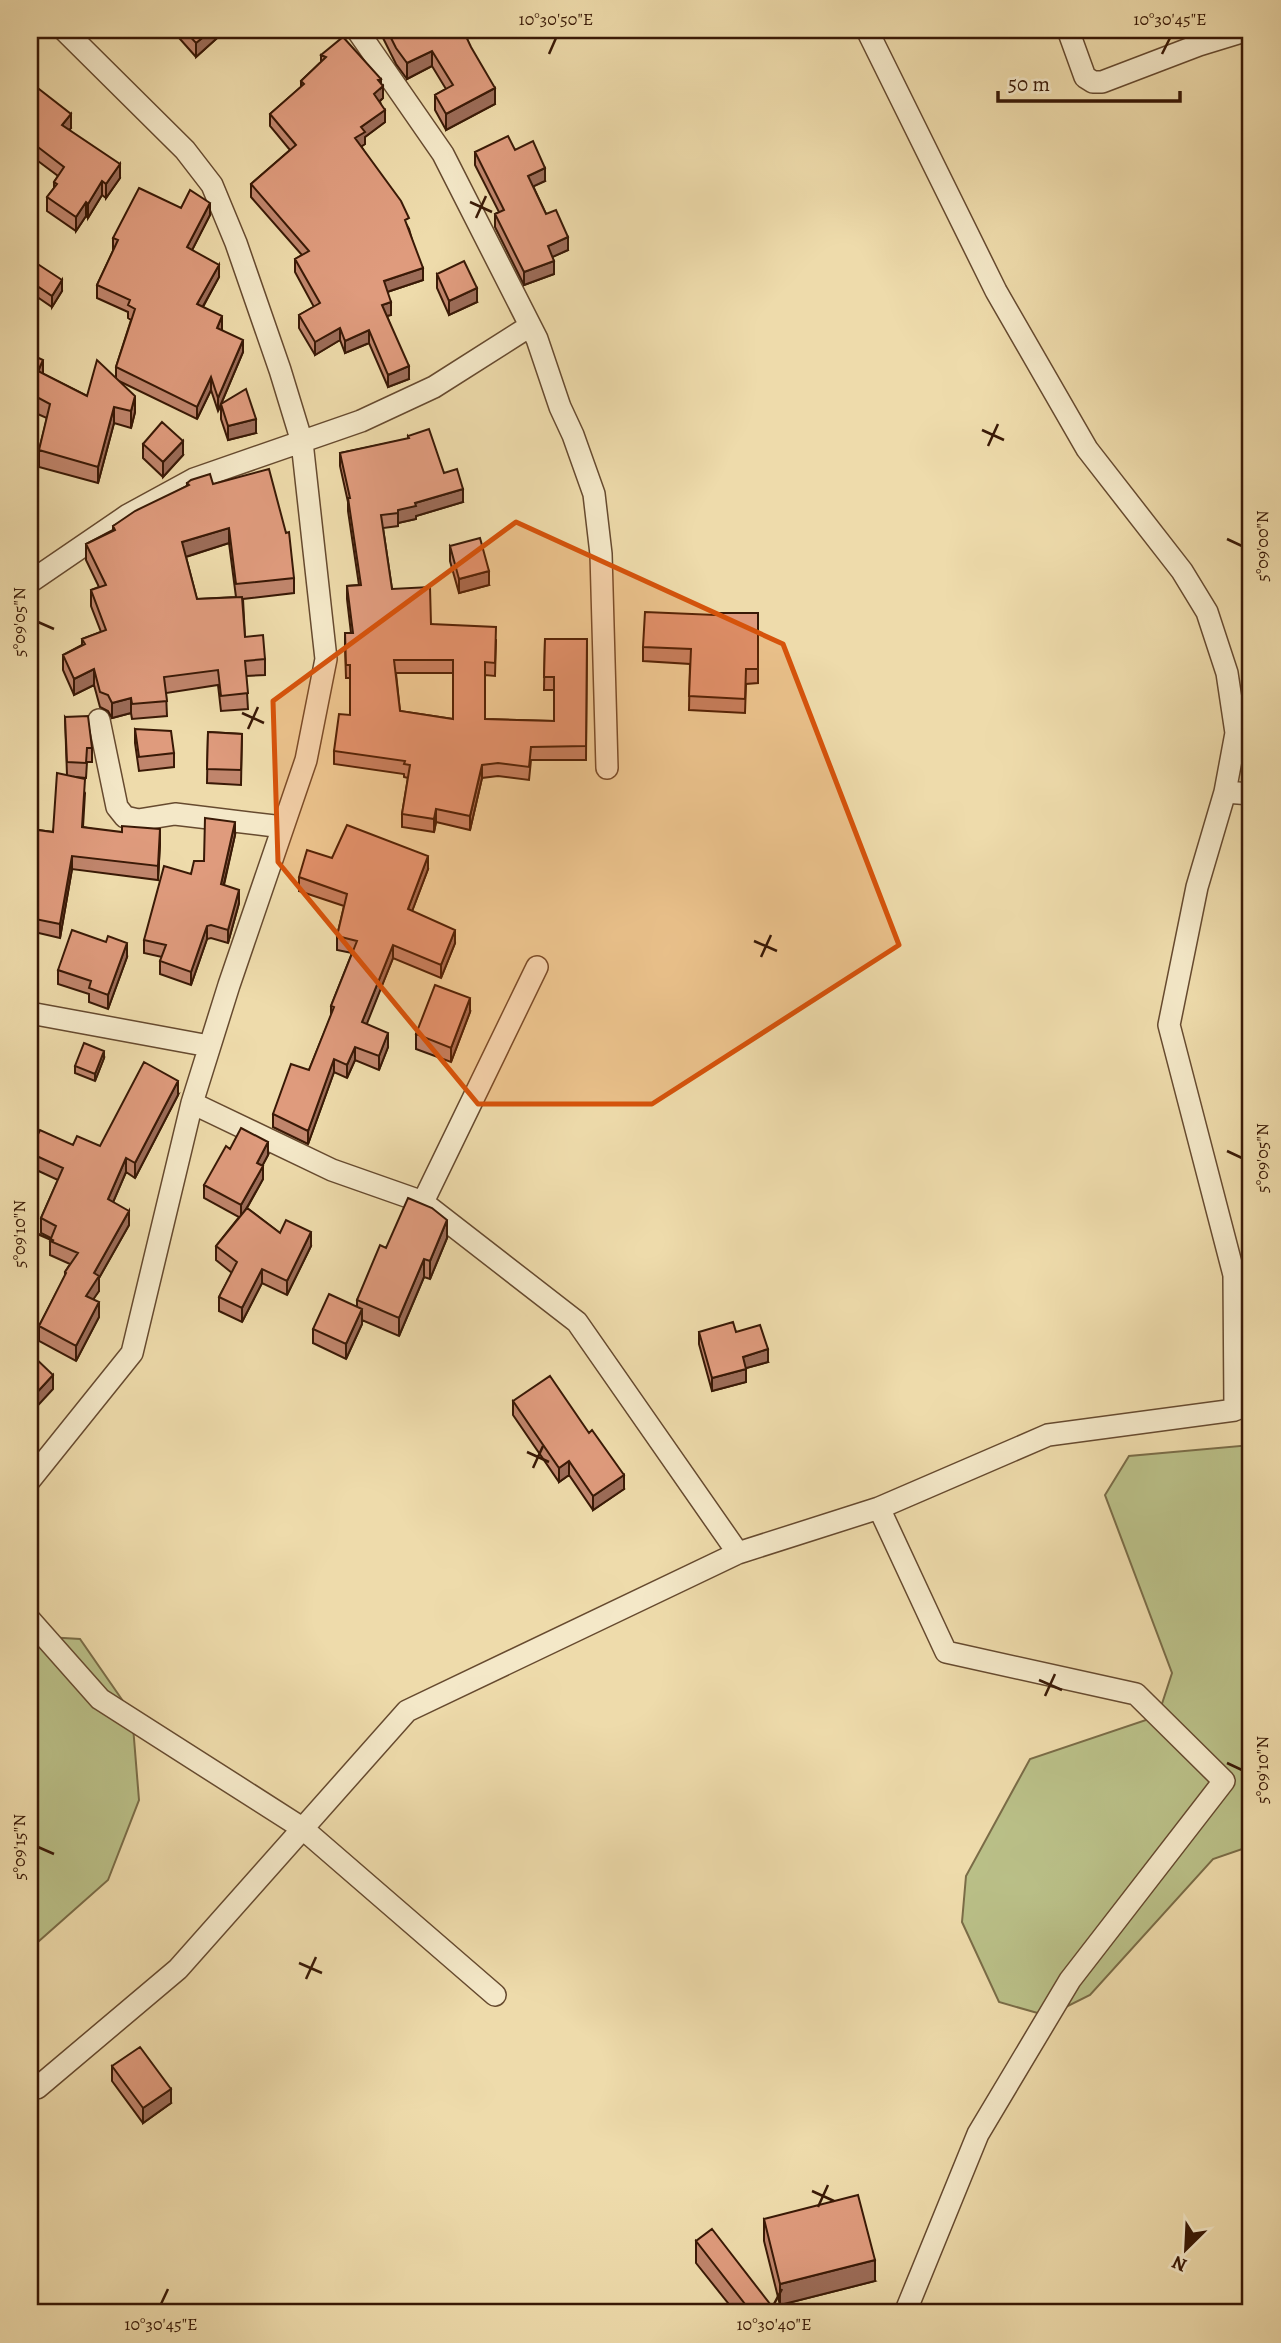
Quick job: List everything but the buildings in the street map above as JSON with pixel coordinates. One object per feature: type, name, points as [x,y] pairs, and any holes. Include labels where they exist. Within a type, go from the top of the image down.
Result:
[{"type":"street","points":[[30,1480],[132,1353],[192,1103],[306,760],[326,659],[302,442],[240,256],[212,185],[185,150],[64,30]]},
{"type":"street","points":[[357,30],[443,154],[530,326],[594,494],[601,554],[607,768]]},
{"type":"street","points":[[37,2088],[178,1969],[407,1711],[738,1553],[880,1508],[1048,1434],[1235,1410],[1234,1275],[1169,1025],[1197,887],[1225,792],[1236,733],[1227,673],[1207,612],[1182,571],[1087,449],[996,291],[867,30]]},
{"type":"street","points":[[1068,30],[1085,77],[1093,82],[1101,82],[1199,45],[1248,30]]},
{"type":"street","points":[[30,582],[128,515],[194,479],[361,421],[433,387],[530,326]]},
{"type":"street","points":[[99,720],[117,807],[125,817],[138,820],[174,814],[283,827]]},
{"type":"street","points":[[1225,792],[1251,794]]},
{"type":"street","points":[[423,1202],[537,967]]},
{"type":"street","points":[[30,1013],[209,1046]]},
{"type":"street","points":[[192,1103],[332,1170],[423,1202],[577,1322],[738,1553]]},
{"type":"street","points":[[880,1508],[946,1652],[1136,1694],[1224,1781],[1070,1980],[1055,2004],[978,2134],[905,2313]]},
{"type":"street","points":[[30,1620],[100,1699],[302,1828],[495,1995]]},
{"type":"highlighted area","points":[[516,522],[783,644],[899,945],[652,1104],[478,1104],[278,862],[273,701]]},
{"type":"green space","points":[[1251,1445],[1251,1846],[1213,1859],[1090,1995],[1048,2016],[999,2002],[962,1922],[966,1876],[1030,1759],[1158,1716],[1172,1673],[1105,1495],[1129,1456]]},
{"type":"green space","points":[[30,1636],[80,1639],[132,1714],[139,1800],[108,1880],[30,1949]]}]
